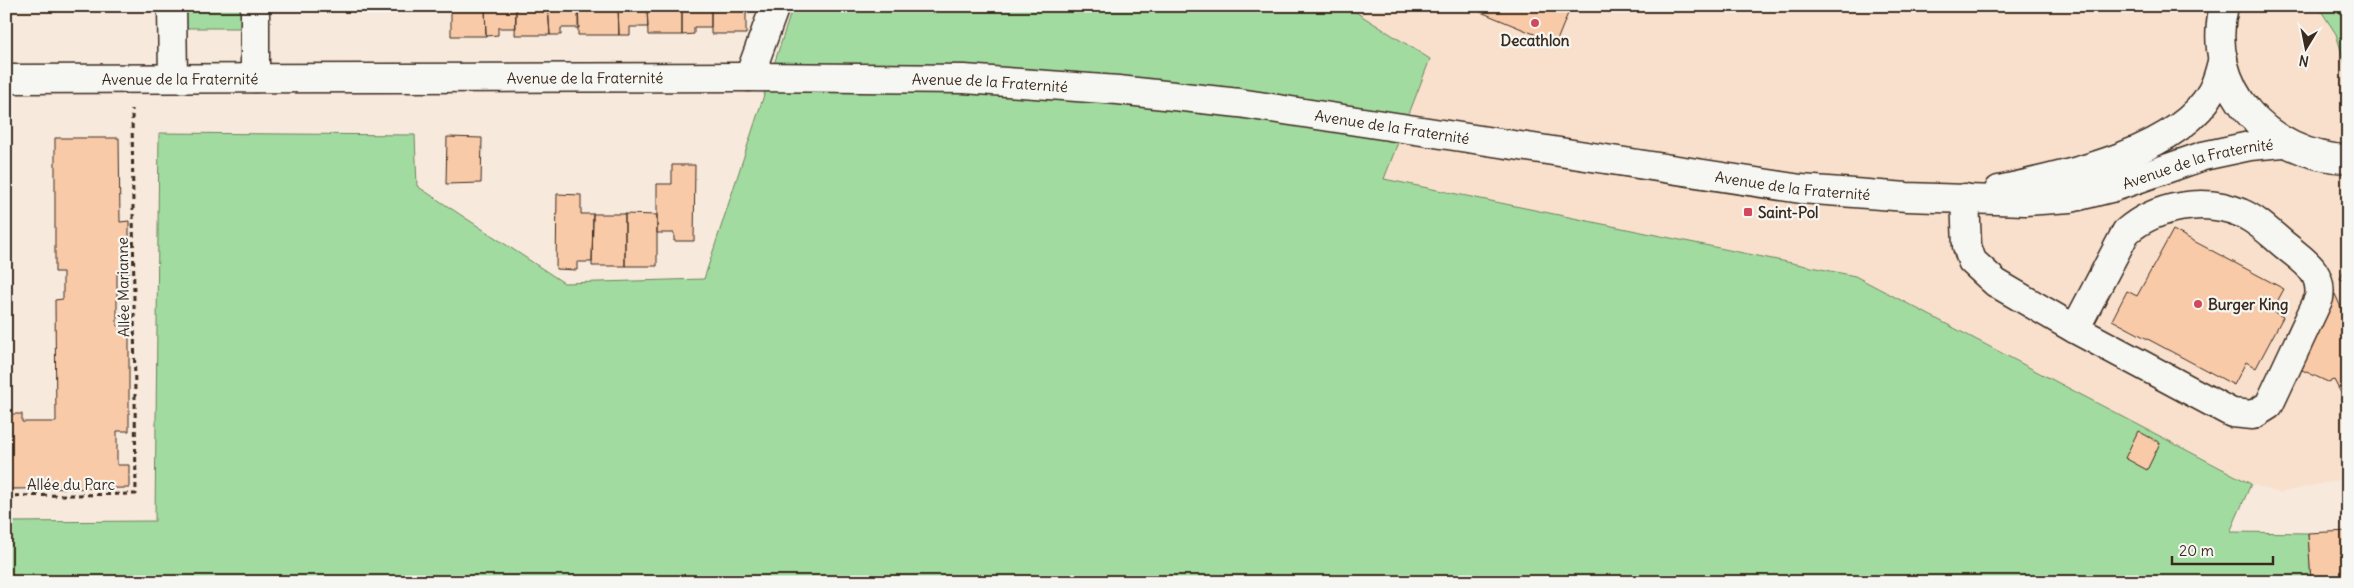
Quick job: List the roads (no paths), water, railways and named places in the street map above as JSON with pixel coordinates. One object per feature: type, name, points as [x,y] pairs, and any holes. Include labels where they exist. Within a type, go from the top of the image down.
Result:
[{"type":"street","points":[[172,6],[173,78]]},
{"type":"street","points":[[255,6],[255,78]]},
{"type":"street","points":[[749,77],[775,6]]},
{"type":"street","points":[[2222,8],[2221,43],[2223,58],[2232,87],[2244,106],[2259,124],[2283,143],[2319,156],[2348,159]]},
{"type":"street","name":"Avenue de la Fraternité","points":[[1964,198],[2097,165],[2125,155],[2165,136],[2181,126],[2204,102],[2218,78],[2223,58]]},
{"type":"street","name":"Avenue de la Fraternité","points":[[6,79],[749,77],[964,79],[1160,94],[1239,103],[1801,189],[1907,197],[2025,201],[2070,198],[2111,188],[2203,156],[2250,146],[2283,143]]},
{"type":"street","points":[[2319,156],[2348,177]]},
{"type":"street","points":[[1964,198],[1966,246],[1972,261],[1996,284],[2075,329],[2223,410],[2237,414],[2253,415],[2269,404],[2274,397],[2319,298],[2319,280],[2316,271],[2243,214],[2213,205],[2195,205],[2169,210],[2149,216],[2126,232],[2075,329]]},
{"type":"place","name":"Decathlon","points":[[1535,23]]},
{"type":"place","name":"Saint-Pol","points":[[1748,212]]},
{"type":"place","name":"Burger King","points":[[2198,304]]}]
